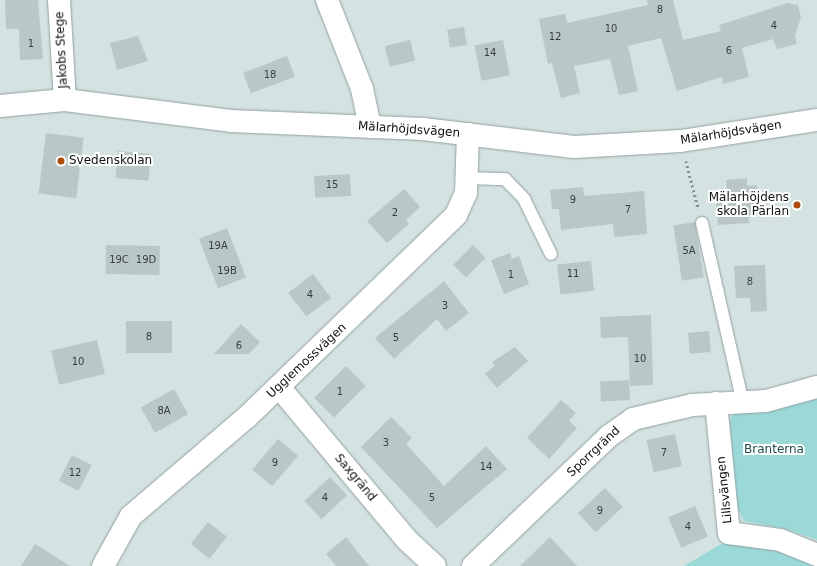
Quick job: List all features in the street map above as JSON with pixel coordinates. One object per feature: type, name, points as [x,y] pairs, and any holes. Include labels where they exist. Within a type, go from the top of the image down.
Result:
[{"type":"street","name":"Jakobs Stege","points":[[59,0],[65,100]]},
{"type":"street","points":[[327,0],[362,89],[370,127]]},
{"type":"street","name":"Mälarhöjdsvägen","points":[[0,106],[65,100],[262,124],[370,127],[468,134],[574,147],[681,141],[817,120]]},
{"type":"street","name":"Ugglemossvägen","points":[[102,566],[131,516],[279,387],[456,215],[466,193],[468,134]]},
{"type":"street","name":"Saxgränd","points":[[279,387],[407,540],[435,566]]},
{"type":"street","name":"Sporrgränd","points":[[473,566],[622,426],[669,408],[716,403],[743,404],[817,387]]},
{"type":"street","name":"Lillsvängen","points":[[716,403],[729,532],[780,540],[817,555]]},
{"type":"lane","points":[[467,178],[505,179],[524,199],[551,254]]},
{"type":"lane","points":[[702,223],[743,404]]},
{"type":"path","points":[[681,141],[702,223]]},
{"type":"green space","name":"Branterna","points":[[817,394],[817,540],[786,529],[744,521],[736,505],[730,419],[737,410]]},
{"type":"green space","points":[[728,540],[788,549],[817,566],[684,566]]},
{"type":"building","points":[[5,0],[38,0],[43,59],[20,60],[19,29],[6,29]]},
{"type":"building","points":[[647,0],[673,0],[683,40],[721,31],[719,25],[788,3],[798,5],[801,17],[795,36],[797,44],[777,49],[773,39],[742,48],[749,77],[723,84],[722,77],[677,91],[661,38],[628,46],[638,91],[619,95],[610,59],[574,66],[580,93],[561,98],[552,63],[548,64],[539,19],[565,14],[567,23],[648,5]]},
{"type":"building","points":[[464,27],[467,45],[450,47],[447,30]]},
{"type":"building","points":[[138,36],[148,61],[117,70],[110,43]]},
{"type":"building","points":[[410,40],[415,60],[390,67],[385,46]]},
{"type":"building","points":[[503,40],[510,75],[481,81],[475,46]]},
{"type":"building","points":[[287,56],[295,77],[251,93],[243,73]]},
{"type":"building","points":[[46,133],[84,138],[76,198],[39,194]]},
{"type":"building","points":[[118,151],[151,154],[149,181],[116,178]]},
{"type":"building","points":[[350,174],[351,196],[315,198],[314,176]]},
{"type":"building","points":[[747,178],[747,186],[757,185],[760,214],[749,215],[749,223],[718,225],[715,190],[727,189],[726,180]]},
{"type":"building","points":[[583,187],[584,196],[644,191],[647,234],[614,237],[613,224],[561,230],[559,209],[552,209],[550,190]]},
{"type":"building","points":[[404,189],[420,207],[406,220],[409,224],[387,243],[367,221]]},
{"type":"building","points":[[695,222],[704,277],[682,281],[673,225]]},
{"type":"building","points":[[227,228],[246,277],[218,288],[199,239]]},
{"type":"building","points":[[106,245],[160,246],[159,275],[105,274]]},
{"type":"building","points":[[473,245],[486,258],[466,278],[453,265]]},
{"type":"building","points":[[510,253],[512,259],[519,256],[529,284],[504,294],[491,260]]},
{"type":"building","points":[[591,261],[594,291],[560,294],[557,265]]},
{"type":"building","points":[[765,265],[767,311],[751,312],[750,298],[736,298],[734,266]]},
{"type":"building","points":[[313,274],[331,298],[306,317],[288,293]]},
{"type":"building","points":[[444,281],[469,313],[446,331],[437,319],[394,359],[375,338]]},
{"type":"building","points":[[651,315],[653,385],[630,386],[628,337],[601,338],[600,317]]},
{"type":"building","points":[[126,321],[172,321],[172,353],[126,353]]},
{"type":"building","points":[[241,324],[260,342],[249,354],[214,354]]},
{"type":"building","points":[[709,331],[711,352],[690,354],[688,333]]},
{"type":"building","points":[[97,340],[105,374],[59,385],[51,351]]},
{"type":"building","points":[[515,347],[528,361],[497,388],[485,374],[495,365],[492,362]]},
{"type":"building","points":[[346,366],[366,386],[334,418],[314,398]]},
{"type":"building","points":[[629,380],[630,400],[601,401],[600,382]]},
{"type":"building","points":[[174,389],[188,414],[155,433],[141,407]]},
{"type":"building","points":[[561,400],[576,413],[569,421],[577,428],[549,459],[527,438]]},
{"type":"building","points":[[391,417],[412,438],[406,444],[444,486],[486,446],[507,469],[437,528],[361,447]]},
{"type":"building","points":[[675,434],[682,466],[653,472],[647,440]]},
{"type":"building","points":[[278,439],[298,456],[272,486],[252,470]]},
{"type":"building","points":[[72,455],[92,465],[78,491],[59,481]]},
{"type":"building","points":[[330,477],[347,495],[321,519],[304,501]]},
{"type":"building","points":[[605,488],[623,507],[596,532],[578,513]]},
{"type":"building","points":[[695,506],[708,536],[681,548],[668,517]]},
{"type":"building","points":[[208,522],[227,537],[210,559],[191,544]]},
{"type":"building","points":[[346,537],[369,566],[336,566],[326,554]]},
{"type":"building","points":[[550,537],[577,566],[520,566]]},
{"type":"building","points":[[35,544],[70,566],[21,566]]},
{"type":"place","name":"Svedenskolan","points":[[61,161]]},
{"type":"place","name":"Mälarhöjdens skola Pärlan","points":[[797,205]]}]
